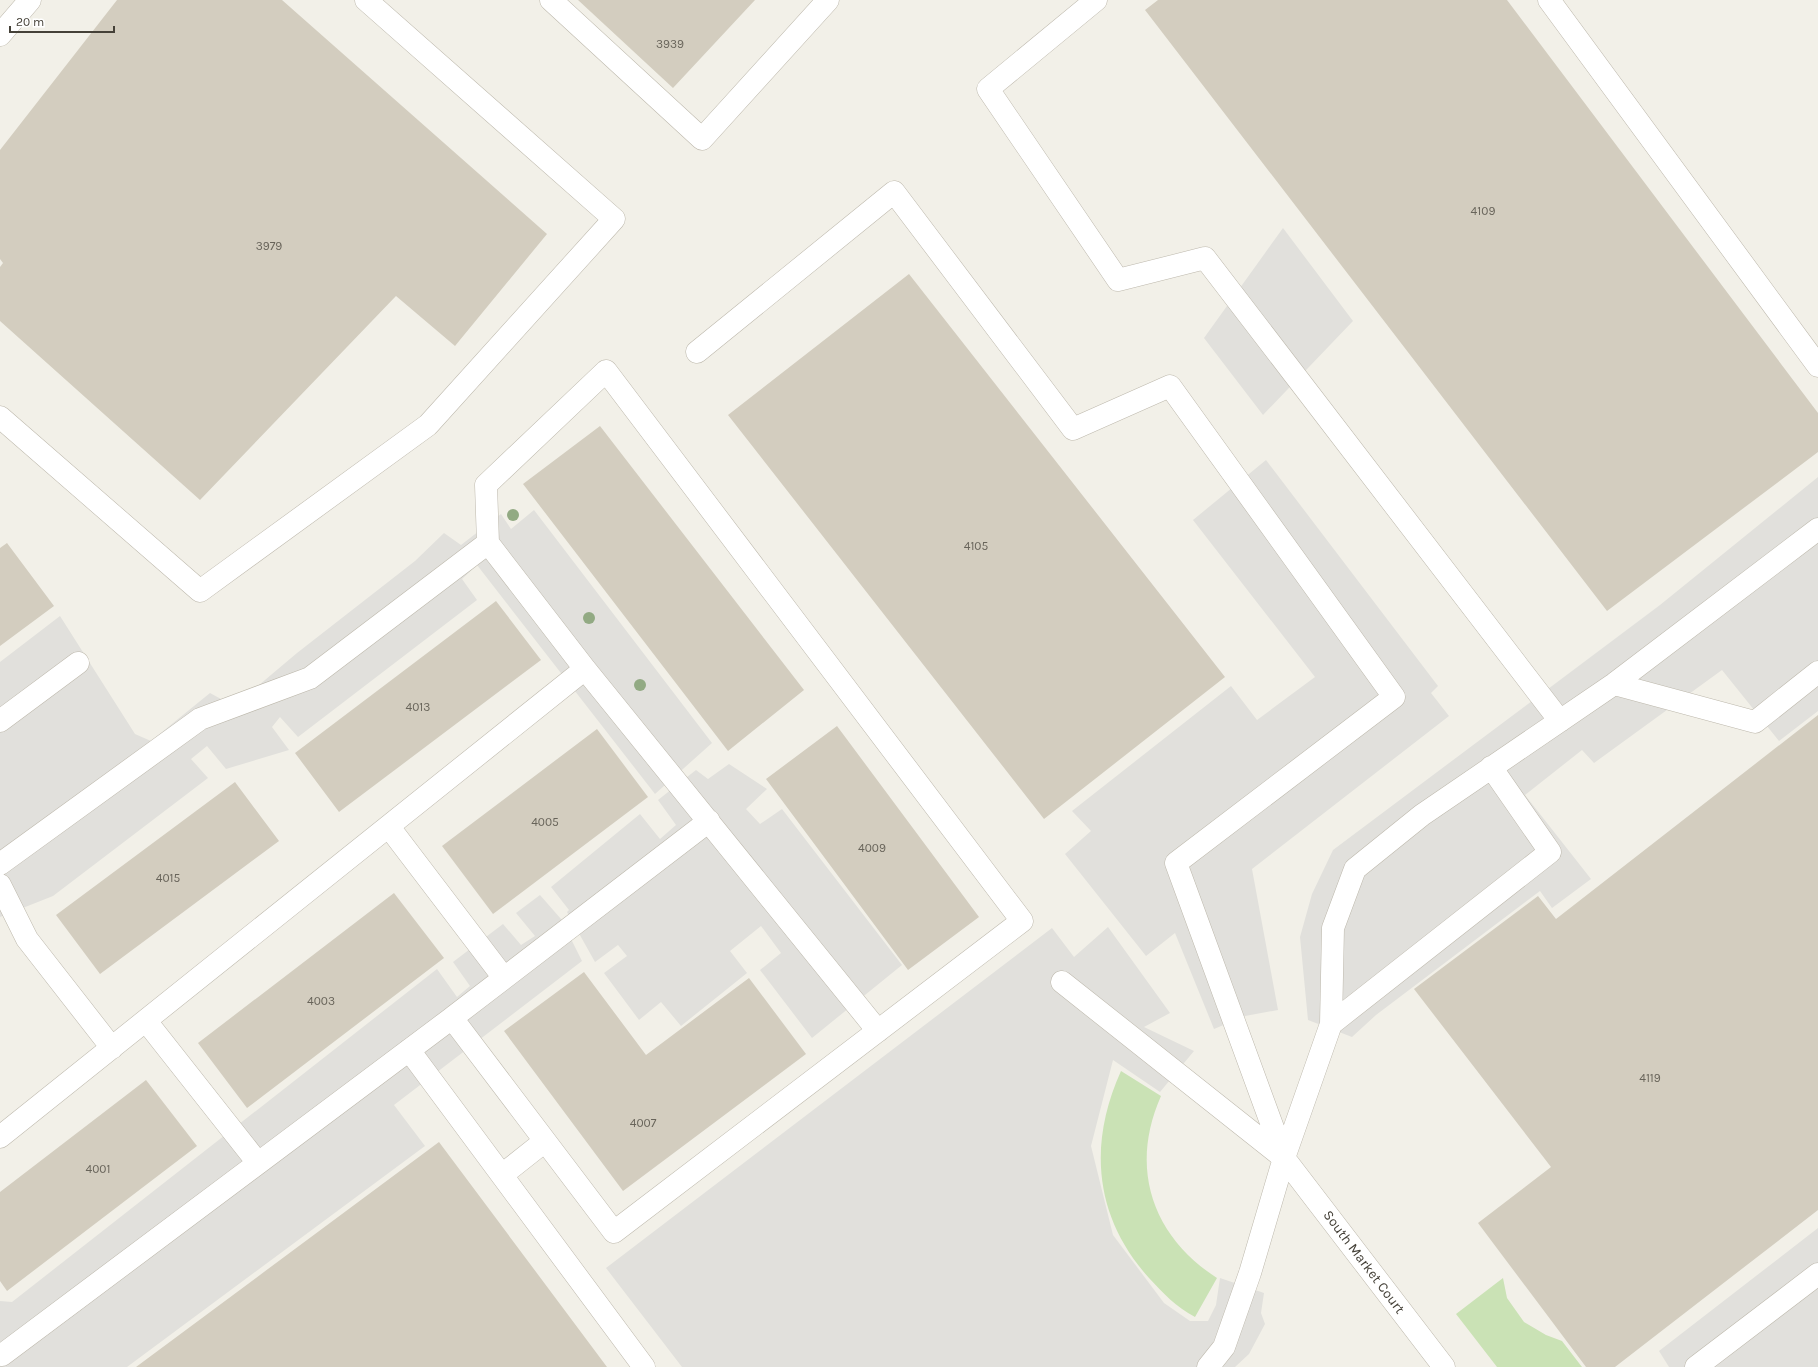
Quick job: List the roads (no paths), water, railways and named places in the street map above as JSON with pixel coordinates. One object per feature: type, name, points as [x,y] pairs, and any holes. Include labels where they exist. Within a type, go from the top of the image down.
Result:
[{"type":"street","points":[[0,35],[30,0]]},
{"type":"street","points":[[0,418],[200,591],[428,426],[614,219],[366,0]]},
{"type":"street","points":[[551,0],[702,139],[828,0]]},
{"type":"street","points":[[1096,0],[988,89],[1118,280],[1205,258],[1560,721]]},
{"type":"street","points":[[1548,0],[1818,366]]},
{"type":"street","points":[[697,352],[894,192],[1073,429],[1170,386],[1394,697],[1176,863],[1284,1158]]},
{"type":"street","points":[[452,1018],[614,1232],[878,1031],[1022,921],[606,371],[486,485],[488,543],[585,669],[878,1031]]},
{"type":"street","points":[[1208,1367],[1224,1346],[1250,1274],[1284,1158],[1332,1024],[1333,928],[1355,870],[1422,815],[1614,684],[1818,529]]},
{"type":"street","points":[[0,864],[200,719],[310,678],[488,543]]},
{"type":"street","points":[[0,721],[78,663]]},
{"type":"street","points":[[0,1137],[585,669]]},
{"type":"street","points":[[1614,684],[1755,722],[1818,672]]},
{"type":"street","points":[[1332,1024],[1550,852],[1491,767]]},
{"type":"street","points":[[2,1355],[452,1018],[708,821]]},
{"type":"street","points":[[389,827],[504,978]]},
{"type":"street","points":[[0,886],[27,939],[112,1048]]},
{"type":"street","points":[[1062,982],[1284,1158]]},
{"type":"street","points":[[146,1021],[258,1163]]},
{"type":"street","points":[[409,1050],[644,1367]]},
{"type":"street","points":[[502,1175],[545,1141]]},
{"type":"street","name":"South Market Court","points":[[1284,1158],[1444,1367]]},
{"type":"street","points":[[1696,1367],[1818,1274]]}]
